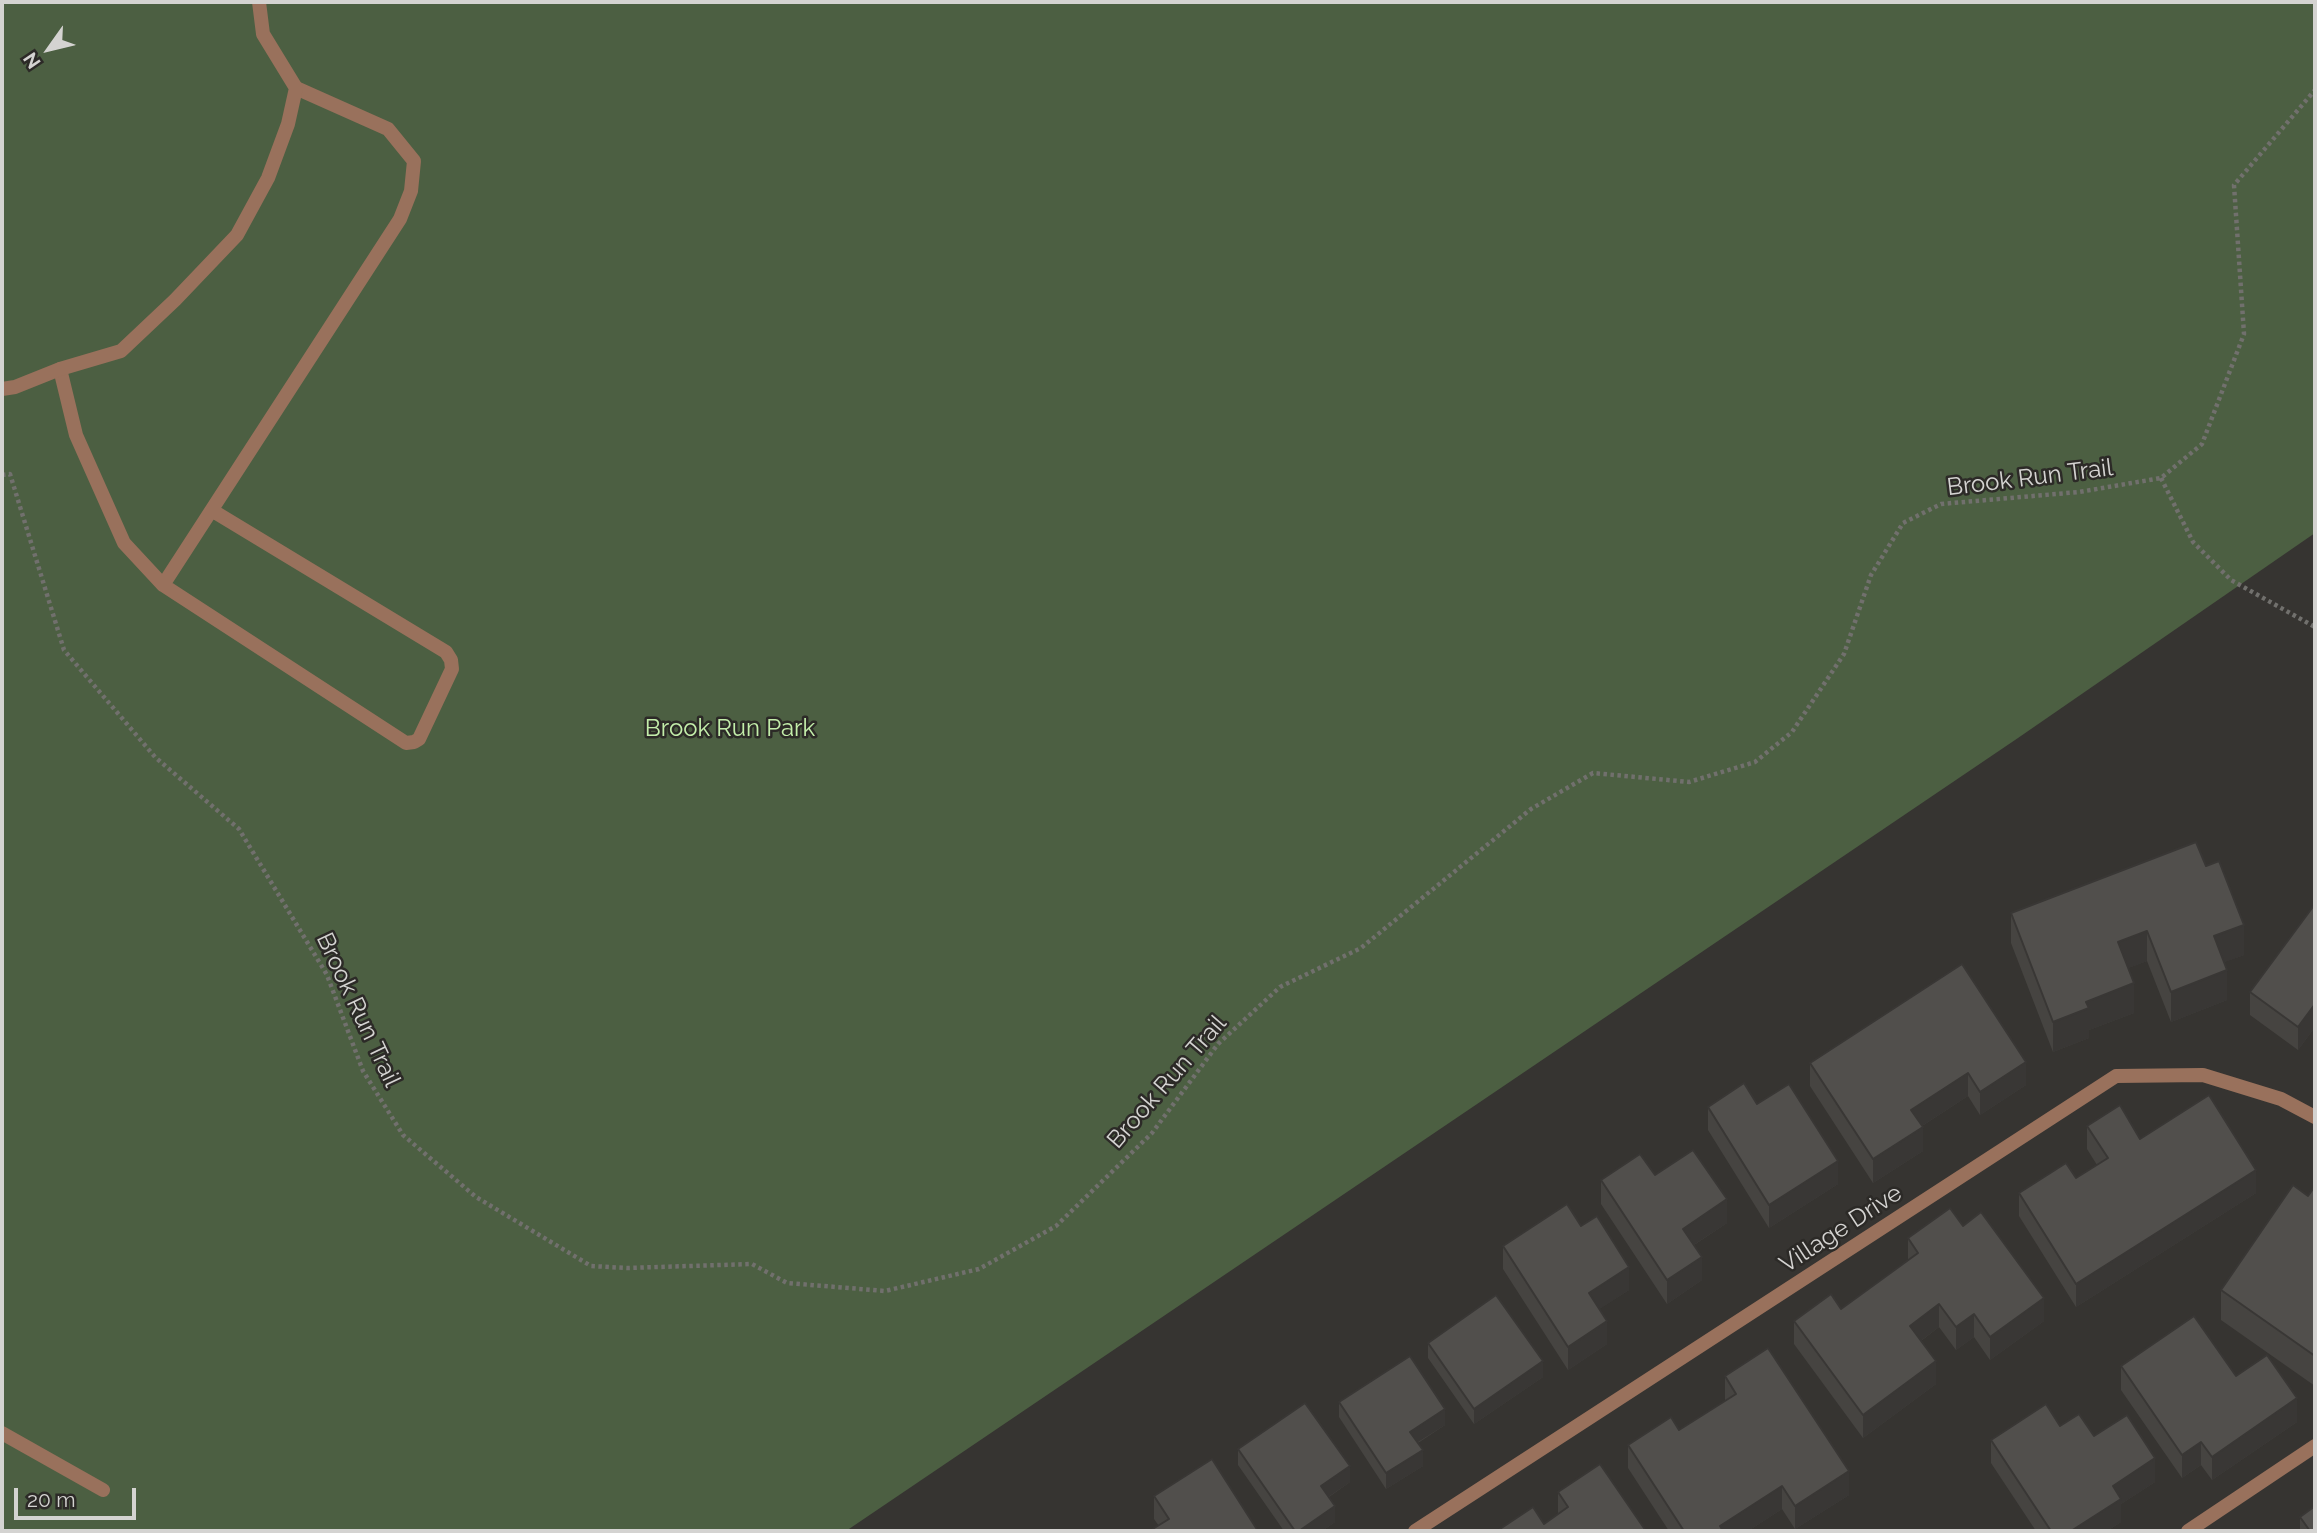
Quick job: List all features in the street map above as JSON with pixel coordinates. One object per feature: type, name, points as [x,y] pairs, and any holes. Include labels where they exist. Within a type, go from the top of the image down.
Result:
[{"type":"street","points":[[163,585],[400,219],[411,191],[414,160],[388,129],[296,88],[263,34],[259,2]]},
{"type":"street","points":[[2,389],[121,351],[175,300],[237,235],[268,178],[288,124],[296,88]]},
{"type":"street","points":[[60,369],[76,435],[124,543],[163,585],[406,743],[419,739],[452,669],[446,652],[213,511]]},
{"type":"street","name":"Village Drive","points":[[1415,1531],[2116,1076],[2203,1075],[2281,1098],[2315,1117]]},
{"type":"street","points":[[2,1433],[103,1490]]},
{"type":"street","points":[[2188,1531],[2315,1446]]},
{"type":"path","name":"Brook Run Trail","points":[[2,475],[10,474],[64,650],[155,757],[239,829],[327,975],[363,1072],[403,1135],[476,1197],[591,1266],[627,1268],[752,1264],[787,1283],[885,1292],[979,1269],[1056,1226],[1152,1133],[1218,1044],[1280,987],[1361,948],[1531,809],[1593,773],[1689,782],[1755,762],[1792,732],[1844,654],[1871,575],[1903,523],[1941,504],[2079,492],[2161,478],[2202,444],[2244,334],[2234,185],[2315,90]]},
{"type":"path","points":[[2161,478],[2193,542],[2231,580],[2315,627]]},
{"type":"green space","name":"Brook Run Park","points":[[2,2],[2315,2],[2315,533],[2018,738],[846,1531],[2,1531]]},
{"type":"building","points":[[2196,842],[2206,866],[2219,861],[2244,925],[2214,936],[2227,970],[2171,992],[2147,931],[2118,942],[2134,983],[2086,1002],[2089,1008],[2053,1022],[2011,913]]},
{"type":"building","points":[[2315,904],[2315,1004],[2298,1027],[2250,992]]},
{"type":"building","points":[[1962,964],[2026,1062],[1980,1092],[1968,1073],[1911,1110],[1923,1127],[1873,1159],[1810,1063]]},
{"type":"building","points":[[1744,1083],[1757,1104],[1789,1084],[1838,1161],[1769,1205],[1708,1107]]},
{"type":"building","points":[[2209,1095],[2256,1170],[2076,1284],[2019,1193],[2066,1163],[2076,1178],[2108,1158],[2087,1126],[2120,1105],[2140,1139]]},
{"type":"building","points":[[1693,1150],[1727,1199],[1683,1229],[1702,1257],[1667,1280],[1601,1180],[1640,1154],[1655,1175]]},
{"type":"building","points":[[2293,1185],[2308,1196],[2315,1186],[2315,1356],[2221,1290]]},
{"type":"building","points":[[1567,1204],[1581,1226],[1597,1216],[1629,1267],[1589,1293],[1607,1321],[1568,1347],[1503,1246]]},
{"type":"building","points":[[1950,1208],[1963,1226],[1981,1212],[2044,1298],[1990,1337],[1974,1314],[1956,1327],[1939,1304],[1910,1326],[1936,1361],[1863,1415],[1794,1321],[1831,1294],[1841,1309],[1918,1253],[1908,1238]]},
{"type":"building","points":[[1496,1295],[1543,1361],[1474,1409],[1428,1343]]},
{"type":"building","points":[[2194,1316],[2236,1376],[2267,1355],[2297,1398],[2212,1457],[2201,1442],[2182,1455],[2121,1366]]},
{"type":"building","points":[[1768,1348],[1849,1471],[1795,1506],[1782,1486],[1720,1526],[1723,1531],[1684,1531],[1628,1445],[1671,1417],[1679,1430],[1736,1394],[1725,1376]]},
{"type":"building","points":[[1410,1356],[1445,1409],[1410,1432],[1423,1450],[1386,1473],[1339,1402]]},
{"type":"building","points":[[1305,1403],[1350,1466],[1321,1486],[1335,1506],[1299,1531],[1295,1531],[1238,1449]]},
{"type":"building","points":[[2046,1404],[2060,1426],[2079,1414],[2094,1436],[2127,1415],[2155,1458],[2113,1486],[2121,1499],[2071,1531],[2051,1531],[1991,1440]]},
{"type":"building","points":[[1212,1459],[1258,1531],[1152,1531],[1169,1519],[1154,1496]]},
{"type":"building","points":[[1600,1464],[1646,1531],[1497,1531],[1533,1507],[1544,1524],[1568,1507],[1558,1492]]},
{"type":"building","points":[[2315,1506],[2315,1531],[2310,1531],[2300,1517]]}]
